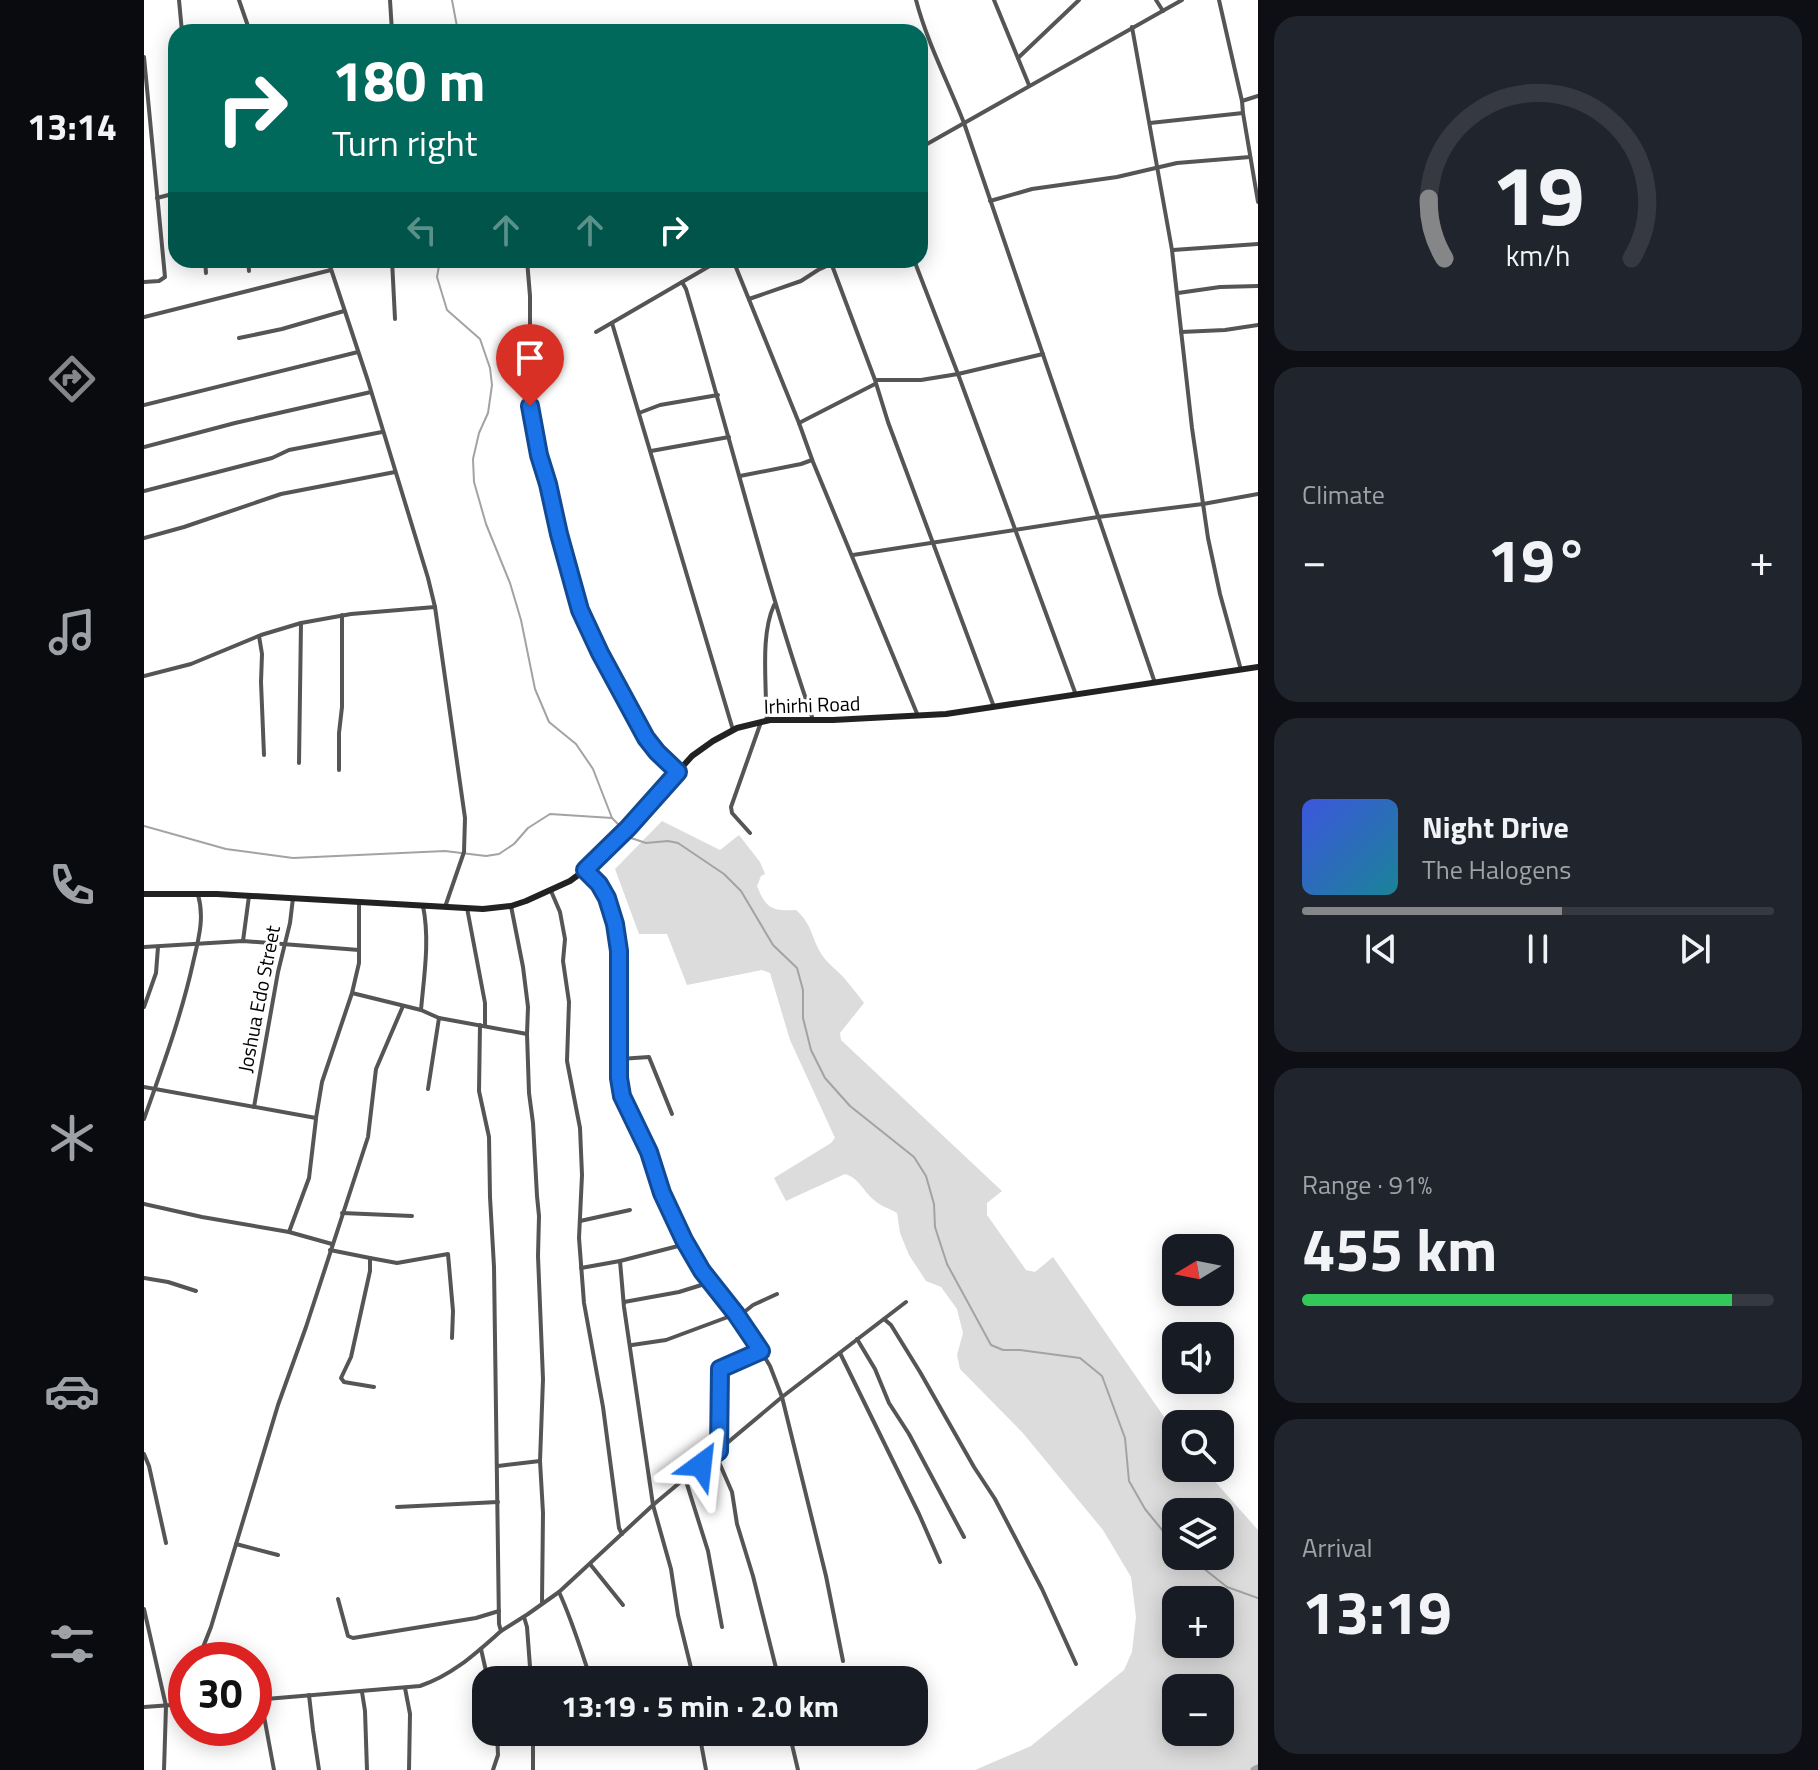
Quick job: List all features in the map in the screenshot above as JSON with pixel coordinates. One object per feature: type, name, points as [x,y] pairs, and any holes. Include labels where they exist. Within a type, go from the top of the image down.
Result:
[{"type":"street","points":[[179,0],[181,24]]},
{"type":"street","points":[[239,0],[247,24]]},
{"type":"street","points":[[390,0],[392,24]]},
{"type":"street","points":[[916,0],[925,24]]},
{"type":"street","points":[[994,0],[1029,85]]},
{"type":"street","points":[[1018,58],[1079,0]]},
{"type":"street","points":[[1156,0],[1163,11]]},
{"type":"street","points":[[928,143],[1182,0]]},
{"type":"street","points":[[1219,0],[1242,101],[1258,202]]},
{"type":"street","points":[[1132,27],[1172,250],[1203,504],[1220,594],[1241,670]]},
{"type":"street","points":[[928,34],[964,123],[1155,683]]},
{"type":"street","points":[[144,57],[165,277],[159,281],[144,282]]},
{"type":"street","points":[[1242,101],[1258,96]]},
{"type":"street","points":[[1149,123],[1243,113]]},
{"type":"street","points":[[990,201],[1032,189],[1088,182],[1177,163],[1250,157]]},
{"type":"street","points":[[157,198],[168,195]]},
{"type":"street","points":[[1172,250],[1258,244]]},
{"type":"street","points":[[206,268],[206,273]]},
{"type":"street","points":[[392,268],[395,319]]},
{"type":"street","points":[[528,268],[530,406],[539,455],[575,596],[600,653],[646,738],[678,772]]},
{"type":"street","points":[[596,332],[706,268]]},
{"type":"street","points":[[736,268],[918,716]]},
{"type":"street","points":[[749,299],[801,281],[821,268]]},
{"type":"street","points":[[832,268],[994,707]]},
{"type":"street","points":[[917,268],[1076,695]]},
{"type":"street","points":[[144,317],[331,270],[435,607],[465,818],[464,852],[445,907]]},
{"type":"street","points":[[682,282],[718,395],[788,646],[813,720]]},
{"type":"street","points":[[1178,293],[1258,286]]},
{"type":"street","points":[[239,338],[344,311]]},
{"type":"street","points":[[612,323],[733,730]]},
{"type":"street","points":[[1181,332],[1258,325]]},
{"type":"street","points":[[144,405],[358,352]]},
{"type":"street","points":[[799,423],[876,382],[958,374],[1043,354]]},
{"type":"street","points":[[144,447],[371,392]]},
{"type":"street","points":[[639,413],[660,405],[718,395]]},
{"type":"street","points":[[144,491],[272,458],[289,450],[382,432]]},
{"type":"street","points":[[651,451],[729,437]]},
{"type":"street","points":[[740,476],[812,460]]},
{"type":"street","points":[[144,538],[281,494],[395,472]]},
{"type":"street","points":[[852,555],[1258,494]]},
{"type":"street","points":[[750,833],[732,813],[731,807],[764,722],[767,631],[775,602]]},
{"type":"street","points":[[144,676],[191,664],[259,636],[301,623],[342,615],[435,607]]},
{"type":"street","points":[[339,770],[342,615]]},
{"type":"street","points":[[299,763],[301,623]]},
{"type":"street","points":[[259,636],[264,755]]},
{"type":"street","name":"Irhirhi Road","points":[[144,894],[249,896],[483,909],[511,906],[551,891],[585,870],[628,828],[692,756],[733,730],[764,722],[918,716],[994,707],[1258,667]]},
{"type":"street","points":[[585,870],[603,891],[615,924],[619,951],[619,1078],[622,1096],[649,1152],[662,1193],[686,1244],[770,1366],[782,1397],[826,1576],[843,1661]]},
{"type":"street","points":[[551,891],[560,912],[565,939],[563,961],[569,1002],[567,1061],[580,1128],[581,1268],[622,1534]]},
{"type":"street","points":[[144,1119],[187,992],[201,916],[198,895]]},
{"type":"street","points":[[243,941],[249,896]]},
{"type":"street","name":"Joshua Edo Street","points":[[254,1107],[293,898]]},
{"type":"street","points":[[289,1232],[309,1178],[322,1082],[359,963],[359,903]]},
{"type":"street","points":[[421,1010],[425,965],[423,906]]},
{"type":"street","points":[[511,906],[528,1007],[529,1093],[539,1216],[543,1370],[540,1461],[542,1604]]},
{"type":"street","points":[[467,908],[485,1003],[479,1091],[489,1137],[501,1631]]},
{"type":"street","points":[[144,947],[243,941],[359,950]]},
{"type":"street","points":[[144,1007],[156,973],[158,947]]},
{"type":"street","points":[[352,993],[421,1010],[439,1018],[527,1034]]},
{"type":"street","points":[[205,1642],[278,1405],[368,1137],[376,1069],[403,1006]]},
{"type":"street","points":[[428,1089],[439,1018]]},
{"type":"street","points":[[620,1059],[649,1057],[672,1114]]},
{"type":"street","points":[[144,1087],[316,1118]]},
{"type":"street","points":[[144,1204],[289,1232],[331,1247],[394,1263],[448,1254],[452,1338]]},
{"type":"street","points":[[580,1221],[630,1210]]},
{"type":"street","points":[[342,1213],[412,1216]]},
{"type":"street","points":[[581,1268],[686,1244]]},
{"type":"street","points":[[370,1258],[370,1271],[351,1357],[341,1378],[344,1382],[374,1387]]},
{"type":"street","points":[[620,1261],[653,1505],[671,1569],[691,1666]]},
{"type":"street","points":[[144,1278],[196,1291]]},
{"type":"street","points":[[624,1302],[679,1292],[711,1282]]},
{"type":"street","points":[[631,1345],[666,1340],[737,1316],[777,1294]]},
{"type":"street","points":[[272,1699],[420,1686],[463,1665],[501,1631],[559,1592],[653,1505],[782,1397],[906,1302]]},
{"type":"street","points":[[884,1319],[891,1325],[920,1372],[995,1499],[1042,1589],[1076,1664]]},
{"type":"street","points":[[857,1339],[964,1537]]},
{"type":"street","points":[[761,1351],[720,1369],[717,1452],[732,1492],[737,1524],[776,1666]]},
{"type":"street","points":[[840,1353],[940,1562]]},
{"type":"street","points":[[144,1454],[166,1543]]},
{"type":"street","points":[[498,1466],[540,1461]]},
{"type":"street","points":[[685,1478],[708,1551],[722,1627]]},
{"type":"street","points":[[397,1507],[498,1502]]},
{"type":"street","points":[[236,1544],[278,1555]]},
{"type":"street","points":[[590,1564],[623,1605]]},
{"type":"street","points":[[559,1592],[586,1666]]},
{"type":"street","points":[[338,1599],[348,1636],[353,1638],[476,1618],[499,1611]]},
{"type":"street","points":[[144,1609],[147,1635],[166,1706],[164,1770]]},
{"type":"street","points":[[524,1617],[530,1666]]},
{"type":"street","points":[[481,1649],[485,1666]]},
{"type":"street","points":[[405,1688],[410,1714],[409,1770]]},
{"type":"street","points":[[362,1692],[367,1770]]},
{"type":"street","points":[[309,1695],[319,1770]]},
{"type":"street","points":[[144,1707],[166,1706]]},
{"type":"street","points":[[270,1746],[274,1770]]},
{"type":"street","points":[[493,1770],[498,1746]]},
{"type":"street","points":[[533,1746],[533,1770]]},
{"type":"street","points":[[702,1746],[706,1770]]},
{"type":"street","points":[[792,1746],[798,1770]]},
{"type":"shaded area","points":[[662,821],[720,850],[739,835],[760,862],[765,874],[757,886],[764,900],[771,907],[796,910],[802,916],[822,955],[864,1003],[840,1033],[841,1040],[1002,1191],[987,1203],[987,1215],[1026,1270],[1035,1272],[1053,1257],[1162,1414],[1162,1482],[1215,1482],[1230,1498],[1162,1498],[1162,1570],[1234,1570],[1234,1503],[1258,1530],[1258,1770],[975,1770],[1031,1746],[1124,1670],[1132,1652],[1136,1617],[1131,1577],[1103,1530],[1022,1432],[960,1369],[957,1355],[963,1333],[957,1309],[941,1287],[926,1281],[909,1255],[900,1233],[897,1213],[876,1202],[845,1174],[786,1201],[774,1178],[835,1138],[790,1040],[770,973],[762,970],[687,985],[667,934],[639,934],[615,869]]},
{"type":"waterway","points":[[452,0],[456,24]]},
{"type":"waterway","points":[[439,268],[437,277],[447,310],[480,339],[490,368],[492,385],[488,413],[473,459],[474,482],[521,620],[535,689],[549,722],[576,744],[593,769],[612,818],[622,828]]},
{"type":"waterway","points":[[144,826],[226,849],[293,858],[445,851],[486,856],[499,854],[514,844],[528,828],[550,814],[612,818]]},
{"type":"waterway","points":[[626,833],[646,843],[678,843],[724,874],[741,891],[773,945],[797,968],[803,990],[803,1018],[811,1050],[825,1078],[850,1106],[914,1157],[926,1176],[934,1204],[935,1227],[947,1264],[991,1345],[1003,1350],[1080,1358],[1102,1376],[1125,1438],[1129,1481],[1145,1509],[1162,1530]]},
{"type":"waterway","points":[[1206,1570],[1227,1587],[1258,1598]]},
{"type":"waterway","points":[[1254,1770],[1258,1768]]},
{"type":"route","points":[[530,406],[539,455],[580,610],[646,738],[678,772],[585,870],[607,898],[615,924],[619,951],[619,1078],[622,1096],[649,1152],[662,1193],[684,1240],[702,1271],[761,1351],[720,1369],[719,1451],[701,1465]]}]
